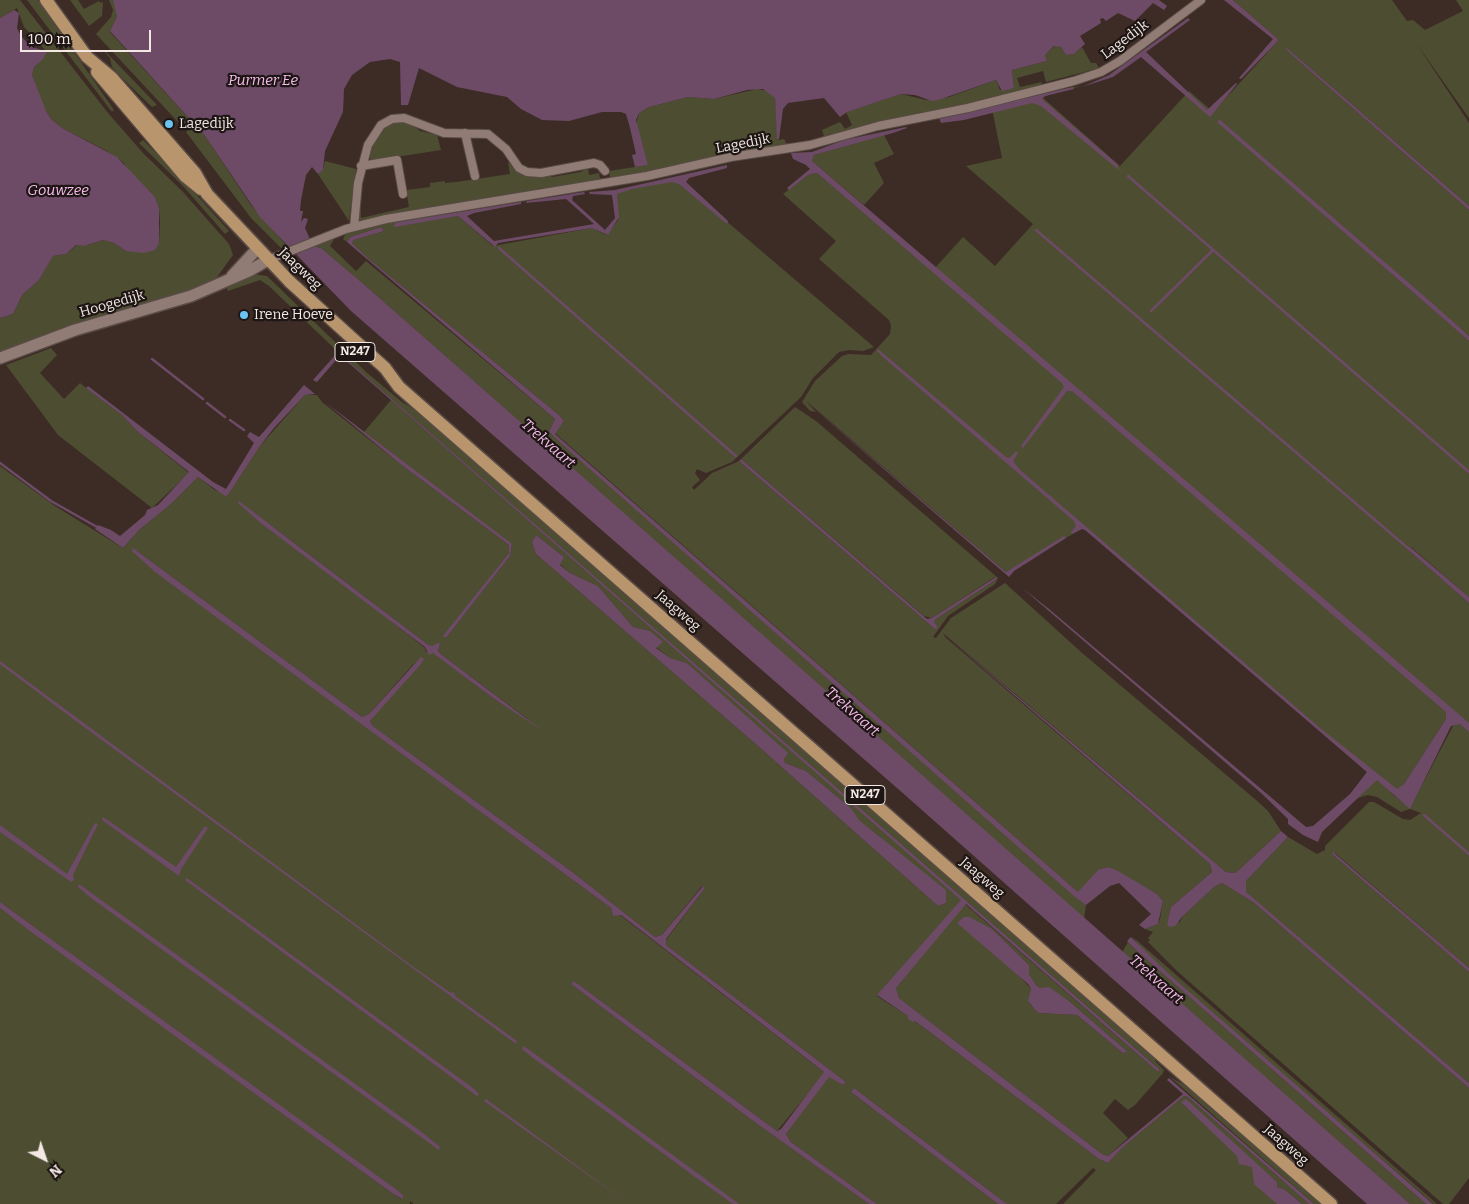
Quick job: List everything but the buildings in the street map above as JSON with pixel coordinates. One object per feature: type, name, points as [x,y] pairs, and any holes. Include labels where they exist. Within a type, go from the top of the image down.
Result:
[{"type":"main road","name":"Jaagweg","points":[[46,0],[87,57],[111,77],[137,106],[195,173],[207,194],[257,249],[384,368],[399,387],[1331,1204]]},
{"type":"street","name":"Lagedijk","points":[[268,260],[354,227],[400,216],[647,176],[730,157],[810,145],[878,126],[968,108],[1074,81],[1101,72],[1120,61],[1201,0]]},
{"type":"street","points":[[354,227],[361,166],[374,134],[381,124],[392,119],[404,118],[444,133],[480,132],[493,137],[519,168],[527,172],[541,172],[594,164],[600,165],[605,171]]},
{"type":"street","points":[[465,133],[475,176]]},
{"type":"street","points":[[361,166],[398,160],[403,194]]},
{"type":"street","name":"Hoogedijk","points":[[231,277],[257,249]]},
{"type":"street","name":"Hoogedijk","points":[[0,358],[75,330],[191,296],[231,277],[249,271],[268,260]]},
{"type":"green space","points":[[0,0],[20,0],[108,113],[229,244],[233,255],[217,277],[202,287],[0,354],[0,318],[13,314],[22,295],[39,280],[53,256],[66,254],[77,245],[84,246],[103,240],[114,243],[126,251],[159,243],[160,222],[159,208],[155,197],[130,173],[123,162],[105,150],[62,128],[51,119],[41,103],[32,75],[34,67],[47,52],[24,27],[17,8],[0,18]]},
{"type":"green space","points":[[27,0],[38,0],[114,110],[112,112]]},
{"type":"green space","points":[[70,0],[78,0],[84,9],[99,1],[103,2],[102,16],[89,26]]},
{"type":"green space","points":[[109,0],[113,0],[115,4],[117,17],[110,32],[205,136],[251,205],[288,247],[281,248],[251,218],[186,132],[188,130],[180,121],[178,122],[96,34],[111,17],[113,10]]},
{"type":"green space","points":[[1233,0],[1392,0],[1407,21],[1413,20],[1425,30],[1463,11],[1456,0],[1469,0],[1469,118],[1416,43],[1469,123],[1469,206],[1287,48],[1300,62],[1469,210],[1469,336],[1219,120],[1217,121],[1469,341],[1469,597],[1411,547],[1406,548],[1469,603],[1469,968],[1335,853],[1332,854],[1469,972],[1469,1083],[1245,892],[1246,881],[1288,837],[1317,854],[1325,850],[1325,846],[1369,802],[1374,802],[1403,819],[1410,820],[1421,813],[1410,809],[1401,812],[1377,797],[1368,795],[1358,798],[1376,780],[1085,527],[1006,572],[806,401],[816,412],[810,411],[802,402],[815,381],[842,356],[848,354],[871,355],[890,334],[891,326],[889,320],[819,259],[836,241],[783,194],[808,175],[817,173],[909,251],[934,269],[963,237],[995,266],[1033,224],[966,166],[1002,158],[992,109],[1041,96],[1037,93],[1082,86],[1042,97],[1120,166],[1189,91],[1213,112],[1279,40]],"holes":[[[1446,713],[1454,724],[1410,808],[1391,793],[1387,783],[1397,790],[1404,784],[1446,719]]]},
{"type":"green space","points":[[1056,45],[1061,47],[1066,55],[1074,54],[1082,47],[1091,63],[1096,63],[1099,68],[1046,82],[1043,71],[1017,78],[1020,87],[1042,82],[1040,87],[952,109],[918,113],[825,139],[822,130],[840,122],[845,129],[852,125],[846,112],[901,94],[926,100],[949,97],[996,80],[1000,90],[1014,88],[1012,70],[1047,61],[1045,55]]},
{"type":"green space","points":[[104,51],[157,105],[152,107],[121,77],[112,67],[110,58]]},
{"type":"green space","points":[[757,89],[768,91],[775,98],[778,140],[784,139],[787,145],[610,179],[609,171],[648,165],[636,124],[639,113],[649,107],[688,97],[714,99]]},
{"type":"green space","points":[[401,121],[412,124],[420,131],[437,135],[441,150],[377,160],[370,159],[370,151],[381,129]]},
{"type":"green space","points":[[884,135],[894,154],[874,163],[884,183],[864,205],[812,161],[814,155]]},
{"type":"green space","points":[[143,140],[185,182],[229,231],[225,234],[183,186],[139,143]]},
{"type":"green space","points":[[325,161],[356,169],[349,221],[318,174],[323,169]]},
{"type":"green space","points":[[508,162],[521,173],[549,174],[552,177],[581,172],[588,167],[589,175],[599,173],[600,179],[361,221],[358,219],[360,201],[361,218],[409,207],[406,190],[430,187],[430,183],[456,182],[510,174]]},
{"type":"green space","points":[[677,179],[874,347],[863,351],[849,350],[839,352],[813,378],[801,397],[732,462],[706,473],[697,469],[695,473],[700,480],[692,487],[694,490],[712,473],[739,461],[936,630],[938,627],[934,622],[936,619],[997,579],[995,577],[932,618],[924,616],[741,459],[795,407],[816,421],[998,578],[995,584],[948,616],[933,637],[936,638],[951,618],[1005,583],[1081,652],[1268,811],[1281,831],[1235,873],[1226,872],[943,633],[946,638],[1210,864],[1212,872],[1171,907],[1167,923],[1180,922],[1183,916],[1214,887],[1222,883],[1253,902],[1469,1088],[1469,1178],[1449,1204],[1443,1204],[1177,971],[1148,942],[1150,940],[1148,938],[1153,932],[1145,929],[1158,924],[1160,919],[1163,901],[1157,894],[1108,867],[1099,869],[1079,893],[555,433],[564,421],[559,415],[352,243],[354,240],[384,231],[381,227],[350,237],[347,242],[343,239],[346,233],[404,217],[519,199],[521,202],[457,212],[411,223],[458,216],[493,246],[592,228],[607,235],[618,220],[613,192]]},
{"type":"green space","points":[[335,237],[330,246],[356,271],[366,261],[555,419],[549,432],[1086,905],[1084,919],[359,280],[321,248],[313,246]]},
{"type":"green space","points":[[252,274],[267,276],[366,372],[402,402],[420,413],[1155,1057],[1155,1061],[1164,1070],[1163,1073],[1135,1105],[1128,1110],[1115,1099],[1103,1113],[1128,1138],[1108,1156],[1102,1154],[899,998],[896,988],[965,904],[1158,1072],[1160,1070],[338,352],[269,286],[260,280],[228,291],[226,286]],"holes":[[[992,929],[1029,965],[1029,974],[1037,986],[1049,988],[1069,1001],[1128,1052],[1123,1053],[1077,1015],[1039,1013],[1035,1010],[1029,1003],[1031,989],[1015,971]]]},
{"type":"green space","points":[[51,348],[57,355],[40,373],[64,399],[80,383],[122,415],[138,432],[189,473],[152,508],[58,435],[6,365]]},
{"type":"green space","points":[[305,395],[317,395],[322,402],[399,463],[509,545],[509,553],[444,636],[446,638],[510,556],[512,545],[364,432],[391,400],[962,900],[877,996],[908,1016],[1099,1159],[1108,1163],[1122,1148],[1184,1096],[1188,1097],[1309,1204],[1302,1204],[1284,1189],[1277,1187],[1277,1182],[1181,1102],[1252,1167],[1277,1204],[1063,1204],[1096,1170],[1093,1168],[1056,1204],[1007,1204],[854,1088],[851,1092],[998,1204],[877,1204],[791,1142],[786,1134],[829,1076],[843,1085],[846,1082],[666,945],[666,940],[705,888],[702,886],[662,935],[655,937],[575,874],[373,726],[370,721],[417,660],[369,714],[362,717],[133,548],[155,571],[611,908],[613,916],[620,915],[825,1073],[777,1131],[574,981],[571,984],[749,1118],[869,1204],[414,1204],[410,1201],[410,1204],[0,1204],[0,908],[392,1193],[401,1199],[404,1196],[0,902],[0,466],[55,506],[123,548],[139,530],[171,504],[198,477],[215,490],[228,495],[260,446]],"holes":[[[263,519],[427,644],[432,646],[440,644],[438,651],[442,655],[533,723],[493,698],[433,652],[426,652],[425,648]],[[536,535],[564,557],[560,564],[570,573],[598,586],[633,627],[650,631],[656,647],[670,658],[687,663],[787,753],[784,759],[785,763],[806,771],[851,808],[858,820],[878,835],[946,903],[938,906],[758,746],[536,554],[532,542]]]},
{"type":"green space","points":[[1133,937],[1437,1204],[1434,1204],[1186,992],[1140,947]]},
{"type":"green space","points":[[1128,942],[1426,1204],[1410,1204],[1122,953]]},
{"type":"green space","points":[[1169,1076],[1189,1088],[1321,1204],[1314,1204]]},
{"type":"water","name":"Purmer Ee","points":[[113,0],[1159,0],[1167,6],[1164,10],[1153,3],[1135,21],[1118,13],[1106,21],[1103,18],[1100,19],[1101,23],[1080,36],[1085,44],[1074,54],[1066,55],[1061,47],[1054,46],[1045,55],[1047,61],[1012,70],[1014,88],[1002,91],[996,80],[932,101],[915,95],[901,94],[847,112],[840,117],[824,98],[788,103],[783,109],[779,139],[777,139],[775,98],[763,89],[747,90],[714,99],[688,97],[649,107],[639,113],[636,120],[648,165],[635,167],[632,155],[636,154],[630,128],[626,114],[621,112],[602,112],[569,121],[542,120],[521,109],[507,97],[457,87],[419,68],[408,105],[401,105],[400,62],[390,59],[370,62],[352,75],[344,89],[343,112],[325,151],[323,170],[318,174],[312,167],[306,175],[301,200],[300,211],[303,211],[301,222],[304,218],[308,219],[305,228],[313,246],[321,248],[359,280],[1410,1204],[1367,1204],[905,795],[351,311],[260,217],[205,136],[110,31],[117,17]]},
{"type":"water","points":[[1224,0],[1233,0],[1279,40],[1241,79],[1239,78],[1273,39]]},
{"type":"water","name":"Gouwzee","points":[[14,10],[19,13],[17,28],[21,36],[30,46],[47,52],[43,59],[34,67],[32,75],[46,111],[51,119],[62,128],[117,157],[155,197],[159,208],[159,243],[155,250],[143,253],[126,251],[114,243],[103,240],[84,246],[76,245],[66,254],[53,256],[39,280],[22,295],[13,314],[0,318],[0,18]]},
{"type":"water","points":[[1188,18],[1190,20],[1146,52],[1207,110],[1237,84],[1210,117],[1141,57],[1113,77],[1082,87],[1109,75]]},
{"type":"water","points":[[1287,48],[1469,206],[1469,210],[1300,62]]},
{"type":"water","points":[[1073,87],[1074,89],[1045,96],[1042,99],[1117,164],[1119,170],[1041,106],[1032,103],[964,120],[941,123],[939,118]]},
{"type":"water","points":[[1219,119],[1432,303],[1469,336],[1469,341],[1217,122]]},
{"type":"water","points":[[906,127],[893,133],[814,155],[812,161],[1469,723],[1469,732],[1460,724],[1451,726],[1410,809],[1377,780],[1322,832],[1318,842],[1303,835],[1288,824],[1288,819],[1261,793],[1021,587],[1306,827],[1313,826],[1350,794],[1367,772],[1085,530],[1082,529],[1072,534],[1071,532],[1076,526],[1074,521],[883,357],[877,351],[878,349],[1006,457],[1010,458],[1016,451],[1018,453],[1013,461],[1019,469],[1320,728],[1397,789],[1404,784],[1446,719],[1446,712],[1072,391],[1067,391],[1023,448],[1021,446],[1064,387],[1062,383],[817,173],[808,175],[789,190],[787,188],[810,169],[793,159],[791,153],[812,152],[844,140]]},
{"type":"water","points":[[727,165],[727,168],[689,178],[686,182],[728,221],[727,224],[679,184],[672,182],[632,189],[617,194],[619,217],[608,235],[592,228],[498,243],[495,247],[458,216],[394,227],[395,223],[521,202],[521,204],[467,216],[494,241],[594,224],[566,199],[526,203],[527,201],[584,192],[585,194],[573,196],[572,200],[605,230],[615,218],[612,195],[590,194],[589,192],[615,190]]},
{"type":"water","points":[[381,227],[384,231],[354,240],[352,243],[559,415],[564,421],[555,434],[1078,892],[1099,869],[1108,867],[1118,871],[1157,894],[1163,901],[1158,924],[1145,929],[1139,925],[1151,914],[1119,883],[1110,886],[1086,905],[1075,897],[575,456],[549,432],[555,419],[347,242],[350,237]]},
{"type":"water","points":[[338,352],[1160,1070],[1158,1072],[966,904],[896,988],[899,998],[1102,1154],[1108,1156],[1183,1094],[1167,1080],[1169,1078],[1314,1204],[1309,1204],[1188,1097],[1184,1096],[1122,1148],[1108,1163],[1099,1159],[915,1021],[913,1022],[908,1019],[908,1016],[877,995],[961,900],[342,357],[336,360],[317,382],[313,380]]},
{"type":"water","points":[[304,385],[315,394],[305,395],[274,428],[228,495],[225,496],[198,477],[171,504],[139,530],[123,548],[95,529],[98,525],[120,536],[145,515],[147,510],[158,505],[189,472],[138,432],[122,415],[86,388],[88,386],[213,482],[226,489],[254,443],[247,436],[250,432],[259,437]]},
{"type":"water","points":[[805,401],[1006,572],[1064,536],[1066,538],[1014,571],[1009,577]]},
{"type":"water","points":[[325,402],[512,544],[510,556],[446,638],[443,636],[509,553],[509,545],[399,463]]},
{"type":"water","points":[[741,459],[927,619],[932,618],[996,577],[997,579],[936,619],[934,622],[938,627],[936,630],[739,461]]},
{"type":"water","points":[[239,501],[427,644],[432,646],[440,644],[438,651],[442,655],[543,731],[493,698],[433,653],[429,655],[425,647],[262,524],[238,503]]},
{"type":"water","points":[[536,535],[564,557],[560,565],[570,573],[598,586],[633,627],[650,631],[663,642],[656,648],[670,658],[687,663],[788,753],[784,759],[785,763],[806,771],[851,808],[859,820],[946,890],[946,903],[938,906],[758,746],[536,554],[532,542]]},
{"type":"water","points":[[1410,547],[1469,597],[1469,603],[1406,548]]},
{"type":"water","points":[[133,548],[362,717],[369,714],[421,657],[424,659],[370,721],[373,726],[575,874],[655,937],[662,935],[703,886],[705,888],[666,939],[666,945],[846,1082],[843,1085],[829,1077],[786,1134],[791,1142],[877,1204],[869,1204],[749,1118],[571,984],[574,981],[777,1131],[781,1129],[824,1072],[621,915],[613,916],[611,908],[155,572],[132,551]]},
{"type":"water","points":[[942,633],[1226,872],[1235,873],[1281,831],[1288,837],[1246,881],[1246,892],[1469,1083],[1469,1088],[1253,902],[1222,883],[1214,887],[1175,926],[1169,927],[1167,923],[1171,907],[1212,872],[1210,864]]},
{"type":"water","points":[[0,661],[412,966],[451,993],[454,992],[455,996],[517,1041],[516,1044],[76,721],[0,664]]},
{"type":"water","points":[[103,817],[176,867],[205,826],[208,828],[181,869],[179,876],[102,820]]},
{"type":"water","points":[[95,823],[98,824],[73,875],[74,880],[71,882],[0,832],[0,825],[67,874]]},
{"type":"water","points":[[1333,852],[1469,968],[1469,972],[1332,854]]},
{"type":"water","points":[[187,878],[479,1094],[477,1096],[185,880]]},
{"type":"water","points":[[79,884],[423,1133],[440,1147],[439,1150],[91,898],[78,887]]},
{"type":"water","points":[[0,902],[397,1190],[404,1196],[402,1199],[30,931],[0,908]]},
{"type":"water","points":[[964,917],[969,917],[992,929],[1029,965],[1029,974],[1037,986],[1041,988],[1049,987],[1069,1001],[1128,1052],[1123,1053],[1077,1015],[1039,1013],[1035,1010],[1028,1001],[1031,989],[1028,984],[957,923]]},
{"type":"water","points":[[1131,937],[1171,976],[1433,1204],[1426,1204],[1138,952],[1127,941]]},
{"type":"water","points":[[524,1046],[739,1204],[733,1204],[698,1179],[532,1057],[522,1049]]},
{"type":"water","points":[[854,1088],[1007,1204],[998,1204],[851,1092]]},
{"type":"water","points":[[486,1099],[629,1204],[484,1101]]},
{"type":"water","points":[[1186,1099],[1277,1182],[1277,1187],[1284,1189],[1302,1204],[1277,1204],[1254,1184],[1252,1167],[1239,1164],[1237,1156],[1181,1102]]},
{"type":"waterway","points":[[1128,176],[1469,472]]},
{"type":"waterway","points":[[1036,230],[1409,549]]},
{"type":"waterway","points":[[499,248],[736,456]]},
{"type":"waterway","points":[[1151,311],[1213,250]]},
{"type":"waterway","points":[[152,359],[203,399]]},
{"type":"waterway","points":[[207,403],[225,417]]},
{"type":"waterway","points":[[230,420],[244,430]]},
{"type":"waterway","points":[[0,463],[51,501],[97,527]]},
{"type":"waterway","points":[[1424,815],[1469,854]]},
{"type":"place","name":"Lagedijk","points":[[169,124]]},
{"type":"place","name":"Irene Hoeve","points":[[244,315]]},
{"type":"water label","name":"Trekvaart","points":[[548,444]]},
{"type":"water label","name":"Trekvaart","points":[[852,712]]},
{"type":"water label","name":"Trekvaart","points":[[1156,980]]}]
